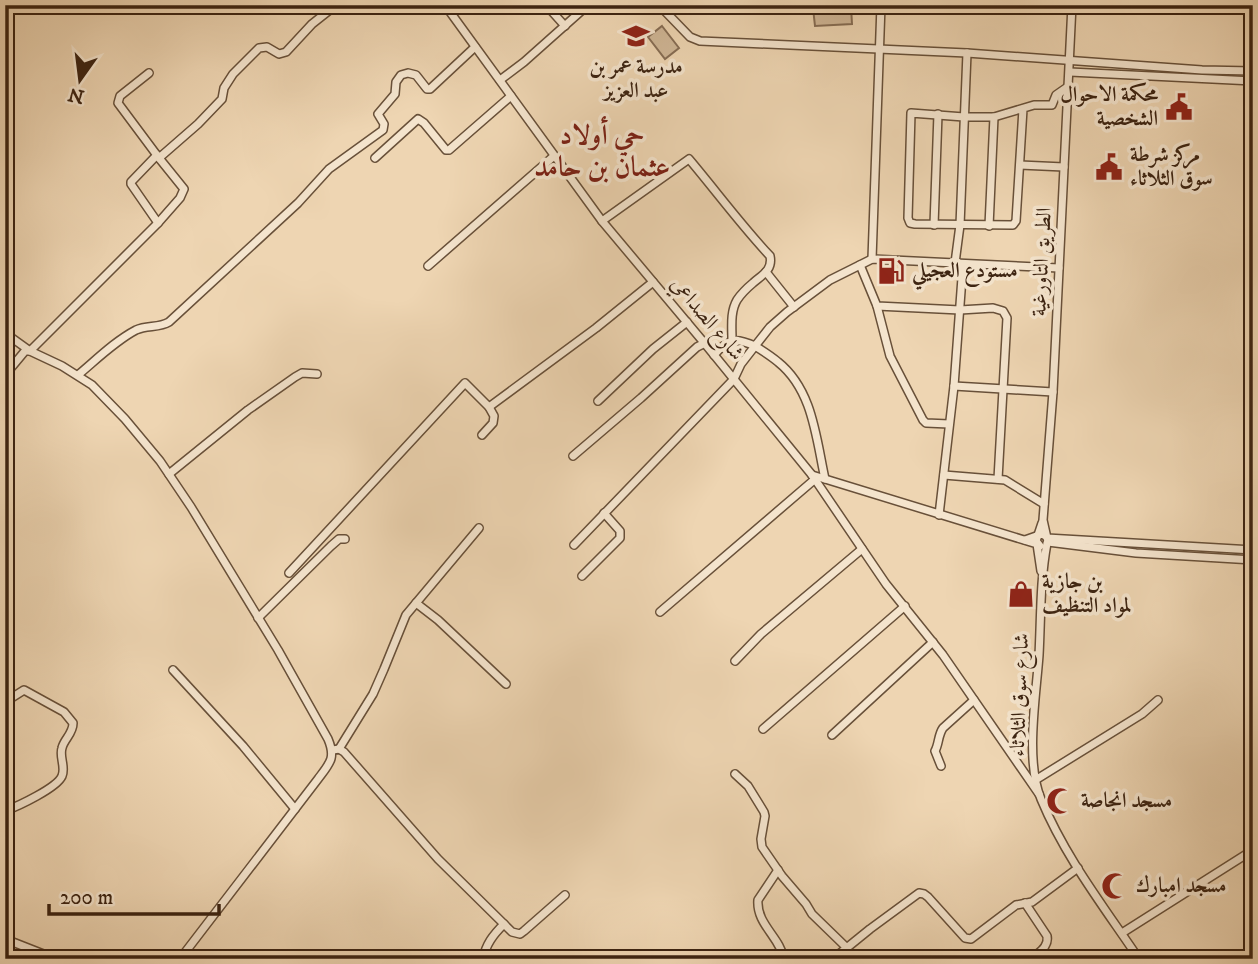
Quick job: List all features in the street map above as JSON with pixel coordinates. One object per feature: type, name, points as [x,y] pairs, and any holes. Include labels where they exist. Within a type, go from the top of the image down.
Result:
[{"type":"street","points":[[158,223],[131,184],[132,179],[198,124],[222,99],[226,83],[233,74],[259,48],[267,47],[279,54],[286,52],[312,24],[336,5]]},
{"type":"street","name":"شارع الصداعي","points":[[445,5],[602,221],[813,477],[886,584],[933,642],[1041,798]]},
{"type":"street","points":[[546,5],[565,26]]},
{"type":"street","points":[[500,80],[588,5]]},
{"type":"street","points":[[659,5],[690,37],[700,41],[880,48],[1202,70],[1253,71]]},
{"type":"street","points":[[872,259],[881,5]]},
{"type":"street","name":"الطريق التاورغية","points":[[1043,540],[1072,5]]},
{"type":"street","points":[[78,375],[134,331],[169,322],[298,203],[329,169],[383,130],[384,124],[378,114],[395,94],[396,82],[401,75],[416,75],[426,89],[430,89],[475,47]]},
{"type":"street","points":[[939,515],[960,310],[960,225],[967,53]]},
{"type":"street","points":[[1070,72],[1253,81]]},
{"type":"street","points":[[5,375],[25,351],[30,351],[180,198],[184,189],[118,103],[120,96],[149,73]]},
{"type":"street","points":[[1023,109],[1016,221],[1013,225],[910,223],[911,113],[994,117],[1034,104],[1052,105],[1056,94],[1069,86]]},
{"type":"street","points":[[374,158],[418,119],[446,150],[449,150],[511,96]]},
{"type":"street","points":[[934,225],[938,114]]},
{"type":"street","points":[[989,226],[994,117]]},
{"type":"street","points":[[428,266],[554,156]]},
{"type":"street","points":[[602,221],[689,159],[728,204],[738,222],[769,256],[771,262],[766,272],[752,283],[736,302],[732,314],[732,340]]},
{"type":"street","points":[[1020,165],[1064,167]]},
{"type":"street","points":[[574,545],[734,379],[741,364],[770,327],[831,280],[872,259],[1059,268]]},
{"type":"street","points":[[860,265],[877,306],[890,356],[923,420],[926,423],[949,424]]},
{"type":"street","points":[[766,272],[794,307]]},
{"type":"street","points":[[489,407],[653,282]]},
{"type":"street","points":[[877,306],[960,310],[993,308],[1003,311],[1007,318],[998,479]]},
{"type":"street","points":[[598,401],[653,349],[687,322]]},
{"type":"street","points":[[5,332],[30,351],[92,385],[160,461],[258,618],[328,739],[438,859],[512,932],[520,934],[565,895]]},
{"type":"street","points":[[714,355],[725,343],[732,340],[755,346],[780,363],[803,393],[811,413],[825,479]]},
{"type":"street","points":[[573,456],[697,347],[705,343]]},
{"type":"street","points":[[169,474],[248,410],[295,377],[302,373],[317,374]]},
{"type":"street","points":[[289,573],[465,383],[489,407],[494,419],[482,435]]},
{"type":"street","points":[[954,386],[1053,392]]},
{"type":"street","points":[[944,475],[1005,480],[1044,504]]},
{"type":"street","points":[[660,612],[813,477],[1024,541],[1253,550]]},
{"type":"street","points":[[582,576],[620,538],[621,534],[604,513]]},
{"type":"street","points":[[180,959],[327,767],[373,694],[406,615],[479,528]]},
{"type":"street","points":[[258,618],[331,546],[345,538]]},
{"type":"street","points":[[1043,540],[1136,553],[1253,560]]},
{"type":"street","name":"شارع سوق الثلاثاء","points":[[1043,540],[1033,736],[1033,758],[1041,798],[1066,849],[1139,959]]},
{"type":"street","points":[[1231,549],[1232,559]]},
{"type":"street","points":[[735,662],[761,634],[862,550]]},
{"type":"street","points":[[416,603],[506,684]]},
{"type":"street","points":[[763,729],[905,606]]},
{"type":"street","points":[[832,735],[933,642]]},
{"type":"street","points":[[173,670],[243,746],[295,809]]},
{"type":"street","points":[[5,702],[24,691],[64,712],[74,723],[62,745],[61,779],[5,811]]},
{"type":"street","points":[[941,766],[935,751],[940,732],[974,700]]},
{"type":"street","points":[[1037,779],[1142,714],[1158,701]]},
{"type":"street","points":[[735,774],[748,786],[764,811],[761,844],[821,925],[846,947]]},
{"type":"street","points":[[1122,933],[1253,850]]},
{"type":"street","points":[[833,959],[919,893],[928,897],[965,938],[971,939],[1016,905],[1032,902],[1078,868]]},
{"type":"street","points":[[778,870],[758,900],[759,914],[787,959],[799,959]]},
{"type":"street","points":[[1025,903],[1048,941],[1031,959]]},
{"type":"street","points":[[483,959],[490,939],[504,924]]},
{"type":"street","points":[[5,939],[57,959]]},
{"type":"shaded area","points":[[851,6],[852,24],[815,26],[813,8]]},
{"type":"shaded area","points":[[662,26],[679,48],[665,59],[648,37]]},
{"type":"place","name":"مدرسة عمر بن عبد العزيز","points":[[636,36]]},
{"type":"place","name":"محكمة الاحوال الشخصية","points":[[1179,107]]},
{"type":"place","name":"مركز شرطة سوق الثلاثاء","points":[[1109,167]]},
{"type":"place","name":"مستودع العجيلي","points":[[891,271]]},
{"type":"place","name":"بن جازية لمواد التنظيف","points":[[1021,594]]},
{"type":"place","name":"مسجد انجاصة","points":[[1060,801]]},
{"type":"place","name":"مسجد امبارك","points":[[1115,886]]},
{"type":"district","name":"حي أولاد عثمان بن حامد","points":[[602,151]]}]
